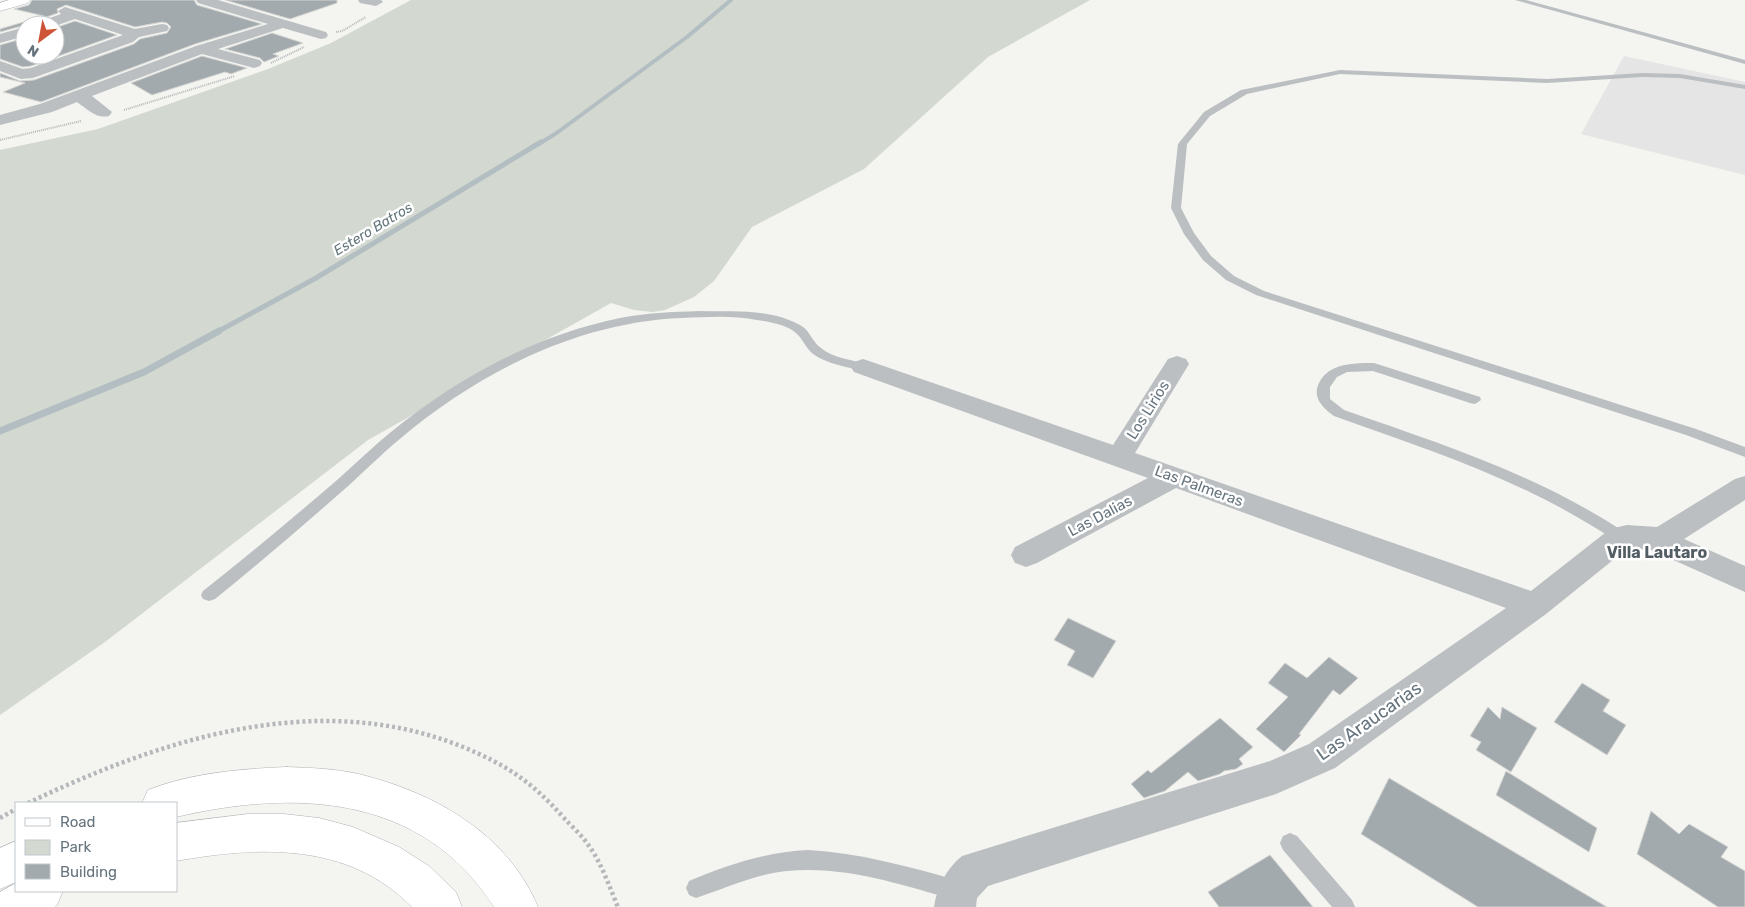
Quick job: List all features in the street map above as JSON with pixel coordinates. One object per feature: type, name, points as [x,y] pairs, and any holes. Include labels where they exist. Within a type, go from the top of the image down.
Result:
[{"type":"main road","points":[[0,8],[23,0]]},
{"type":"main road","points":[[166,802],[222,790],[258,785],[292,784],[325,786],[357,791],[393,801],[426,816],[456,836],[480,857],[501,882],[517,907]]},
{"type":"main road","points":[[178,842],[234,832],[273,831],[310,834],[344,842],[378,856],[408,875],[441,907]]},
{"type":"main road","points":[[0,869],[15,862]]},
{"type":"main road","points":[[13,907],[41,892]]},
{"type":"street","points":[[203,0],[321,35]]},
{"type":"street","points":[[65,16],[71,13],[134,34]]},
{"type":"street","points":[[0,120],[24,115],[80,96],[200,48],[282,24]]},
{"type":"street","points":[[0,27],[15,30]]},
{"type":"street","points":[[6,86],[28,74],[128,39],[134,34],[162,28]]},
{"type":"street","points":[[0,40],[15,35]]},
{"type":"street","points":[[200,48],[260,64]]},
{"type":"street","points":[[80,96],[151,81],[226,56]]},
{"type":"street","points":[[0,66],[19,74],[28,74]]},
{"type":"street","points":[[80,96],[103,112]]},
{"type":"street","name":"Los Lirios","points":[[1119,457],[1177,364]]},
{"type":"street","name":"Las Palmeras","points":[[863,367],[1535,605]]},
{"type":"street","name":"Las Dalias","points":[[1026,556],[1174,477]]},
{"type":"street","points":[[1656,539],[1664,537],[1745,486]]},
{"type":"street","points":[[1621,538],[1633,536],[1656,539],[1745,580]]},
{"type":"street","name":"Las Araucarias","points":[[956,898],[964,880],[976,870],[1276,777],[1322,756],[1535,605],[1621,538]]},
{"type":"lane","points":[[1518,0],[1745,62]]},
{"type":"lane","points":[[1745,87],[1680,76],[1651,75],[1547,82],[1340,72],[1294,80],[1244,92],[1207,114],[1183,144],[1176,208],[1189,234],[1207,258],[1230,278],[1260,293],[1691,432],[1745,452]]},
{"type":"lane","points":[[209,595],[430,409],[483,375],[525,354],[562,339],[607,325],[647,317],[682,314],[754,316],[800,330],[808,343],[818,352],[863,367]]},
{"type":"lane","points":[[1475,400],[1374,368],[1362,367],[1345,369],[1332,375],[1326,381],[1323,394],[1324,401],[1339,413],[1525,481],[1574,506],[1621,538]]},
{"type":"lane","points":[[1290,843],[1345,907]]},
{"type":"lane","points":[[696,888],[762,866],[787,861],[811,860],[841,862],[956,898]]},
{"type":"path","points":[[260,64],[314,42],[321,35],[342,31],[368,16]]},
{"type":"path","points":[[122,111],[240,75]]},
{"type":"path","points":[[0,140],[86,120]]},
{"type":"path","points":[[0,818],[15,810]]},
{"type":"shaded area","points":[[1624,56],[1745,82],[1745,175],[1581,134]]},
{"type":"green space","points":[[411,0],[1090,0],[988,57],[864,169],[752,227],[714,281],[694,297],[665,310],[653,312],[634,310],[611,303],[368,440],[105,642],[0,715],[0,150],[98,129],[268,69],[331,43]]},
{"type":"building","points":[[32,0],[194,0],[197,5],[262,24],[195,44],[41,102],[3,92],[25,83],[0,77],[0,73],[20,81],[34,80],[134,44],[140,39],[167,33],[171,27],[167,23],[162,22],[135,27],[66,5],[57,9],[58,13],[52,15],[40,15],[14,9],[29,5]]},
{"type":"building","points":[[225,0],[337,0],[337,3],[290,19]]},
{"type":"building","points":[[75,21],[117,35],[65,54],[65,24]]},
{"type":"building","points":[[15,25],[15,28],[0,32],[0,29]]},
{"type":"building","points":[[272,33],[303,43],[273,54],[279,56],[264,62],[260,58],[225,49]]},
{"type":"building","points":[[15,41],[15,64],[0,59],[0,45]]},
{"type":"building","points":[[202,56],[247,68],[231,74],[225,72],[152,95],[131,83]]},
{"type":"building","points":[[17,65],[34,65],[31,66],[23,67]]},
{"type":"building","points":[[1068,618],[1116,641],[1093,678],[1067,665],[1075,651],[1054,640]]},
{"type":"building","points":[[1329,657],[1358,678],[1340,695],[1333,690],[1299,734],[1301,735],[1284,752],[1256,729],[1288,697],[1268,683],[1285,663],[1307,678]]},
{"type":"building","points":[[1582,683],[1610,700],[1603,711],[1626,725],[1607,755],[1554,722]]},
{"type":"building","points":[[1488,707],[1500,719],[1502,707],[1537,728],[1511,772],[1476,750],[1481,742],[1470,736]]},
{"type":"building","points":[[1220,718],[1253,747],[1239,759],[1243,764],[1236,769],[1224,771],[1198,781],[1188,772],[1165,791],[1144,798],[1131,784],[1148,770],[1151,773]]},
{"type":"building","points":[[1506,771],[1597,828],[1589,852],[1496,795]]},
{"type":"building","points":[[1389,778],[1607,907],[1478,907],[1361,834]]},
{"type":"building","points":[[1651,811],[1679,834],[1689,824],[1728,847],[1721,857],[1745,871],[1745,907],[1718,907],[1637,854]]},
{"type":"building","points":[[1270,855],[1313,907],[1219,907],[1208,892]]},
{"type":"waterway","name":"Estero Batros","points":[[539,144],[687,37],[731,0]]},
{"type":"waterway","name":"Estero Batros","points":[[217,332],[316,278],[541,142]]},
{"type":"waterway","name":"Estero Batros","points":[[0,431],[144,372],[219,331]]},
{"type":"district","name":"Villa Lautaro","points":[[1657,552]]}]
